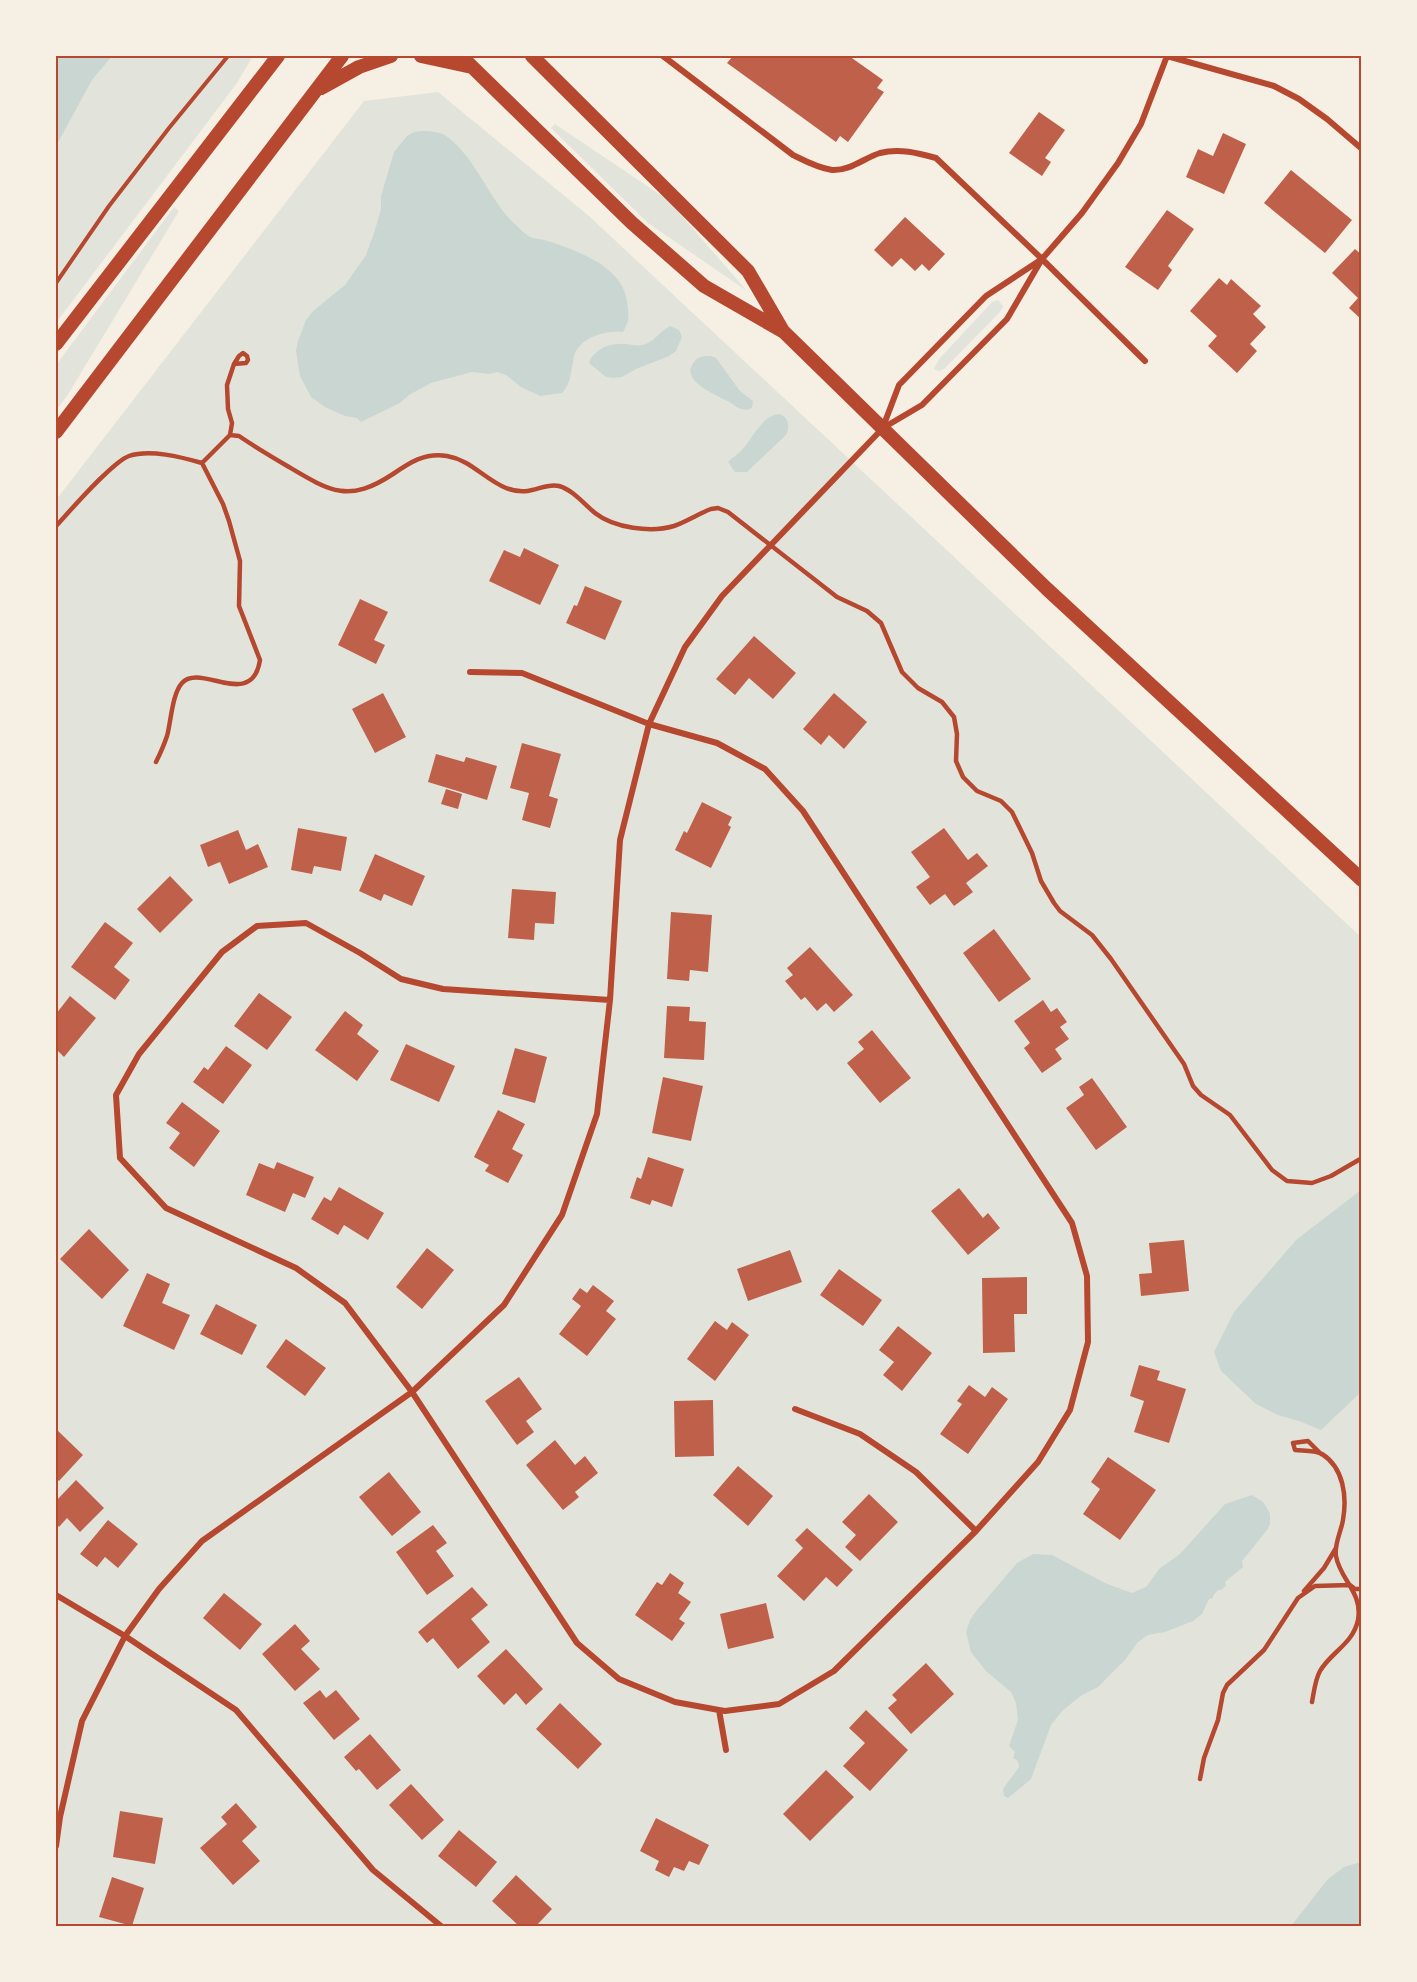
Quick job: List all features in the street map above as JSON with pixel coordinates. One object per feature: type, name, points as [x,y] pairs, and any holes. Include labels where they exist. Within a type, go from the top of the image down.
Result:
[{"type":"main road","points":[[56,344],[278,56]]},
{"type":"main road","points":[[56,432],[342,56]]},
{"type":"main road","points":[[314,92],[359,67],[391,56]]},
{"type":"main road","points":[[422,56],[473,68]]},
{"type":"main road","points":[[461,56],[632,223],[704,286],[784,332],[1047,589],[1362,880]]},
{"type":"main road","points":[[532,56],[748,271],[784,332]]},
{"type":"street","points":[[663,56],[793,155],[816,166],[833,170],[849,167],[880,153],[898,150],[936,158],[1145,361]]},
{"type":"street","points":[[56,1846],[82,1721],[125,1636],[159,1589],[202,1541],[412,1392],[504,1305],[562,1215],[597,1114],[610,1000],[620,840],[649,724],[685,647],[722,596],[883,428],[922,405],[1007,319],[1042,259],[1082,213],[1118,163],[1141,124],[1167,56],[1274,86],[1299,99],[1362,148]]},
{"type":"street","points":[[883,428],[899,385],[986,296],[1042,259]]},
{"type":"street","points":[[470,672],[522,674],[649,724],[717,743],[765,769],[803,810],[1072,1223],[1087,1276],[1088,1342],[1070,1410],[1038,1462],[976,1531],[834,1671],[779,1704],[725,1711],[675,1702],[619,1679],[577,1643],[412,1392],[345,1303],[296,1268],[166,1208],[120,1158],[116,1095],[139,1054],[222,952],[257,926],[306,923],[401,979],[443,989],[610,1000]]},
{"type":"street","points":[[795,1409],[860,1434],[916,1472],[976,1531]]},
{"type":"street","points":[[56,1595],[125,1636],[236,1710],[374,1870],[441,1926]]},
{"type":"street","points":[[719,1710],[726,1749]]},
{"type":"lane","points":[[202,463],[230,435],[232,423],[228,409],[227,386],[234,364]]},
{"type":"lane","points":[[230,435],[239,436],[312,481],[336,491],[365,490],[416,459],[444,455],[468,463],[493,481],[513,491],[523,492],[549,486],[561,487],[597,515],[625,527],[673,526],[700,513],[717,508],[736,517],[837,597],[873,615],[881,623],[897,662],[909,680],[942,702],[951,711],[956,725],[956,761],[963,777],[977,791],[1001,801],[1012,812],[1032,853],[1041,881],[1054,903],[1092,935],[1177,1053],[1193,1086],[1201,1095],[1230,1115],[1272,1170],[1279,1177],[1295,1183],[1311,1183],[1330,1176],[1362,1158]]},
{"type":"lane","points":[[56,526],[110,469],[126,457],[137,454],[160,455],[202,463]]},
{"type":"lane","points":[[156,762],[166,739],[177,692],[182,683],[189,678],[197,677],[223,683],[243,684],[259,667],[260,660],[239,606],[240,561],[234,539],[224,504],[202,463]]},
{"type":"lane","points":[[1312,1702],[1319,1672],[1347,1642],[1358,1619],[1357,1598],[1336,1557],[1345,1505],[1344,1484],[1330,1462],[1308,1441],[1293,1443],[1295,1450],[1321,1454]]},
{"type":"lane","points":[[1200,1779],[1204,1758],[1218,1720],[1223,1693],[1227,1685],[1264,1650],[1298,1598],[1324,1568],[1336,1548]]},
{"type":"lane","points":[[1298,1598],[1315,1586],[1350,1585],[1355,1589],[1362,1589]]},
{"type":"path","points":[[56,283],[109,206],[228,56]]},
{"type":"shaded area","points":[[56,56],[253,56],[237,83],[56,323]]},
{"type":"shaded area","points":[[56,56],[112,56],[92,80],[56,146]]},
{"type":"shaded area","points":[[438,92],[589,216],[1361,937],[1361,1926],[56,1926],[56,500],[364,101]]},
{"type":"shaded area","points":[[555,124],[668,200],[747,291],[648,223],[551,128]]},
{"type":"shaded area","points":[[423,131],[443,134],[459,147],[507,216],[526,234],[585,255],[608,270],[624,289],[628,321],[623,332],[609,332],[594,336],[577,349],[569,380],[562,393],[540,396],[521,387],[506,375],[497,372],[489,374],[472,372],[431,383],[409,395],[400,403],[361,422],[357,418],[345,416],[325,407],[311,397],[300,376],[296,351],[298,341],[306,320],[313,311],[345,285],[366,255],[381,209],[381,196],[394,152],[407,136]]},
{"type":"shaded area","points":[[174,207],[179,211],[67,396],[56,410],[56,365]]},
{"type":"shaded area","points":[[998,300],[1003,306],[1000,312],[944,369],[939,371],[934,369],[939,359],[992,302]]},
{"type":"shaded area","points":[[670,326],[679,330],[682,337],[676,351],[669,356],[622,377],[613,378],[606,377],[589,363],[597,352],[605,347],[614,344],[643,345]]},
{"type":"shaded area","points":[[699,357],[716,358],[740,391],[753,401],[752,408],[746,410],[738,408],[702,387],[691,376],[691,369]]},
{"type":"shaded area","points":[[779,414],[785,417],[788,423],[786,435],[747,472],[735,472],[728,462],[740,452],[767,419]]},
{"type":"shaded area","points":[[1361,1190],[1361,1392],[1321,1430],[1278,1415],[1256,1404],[1221,1371],[1214,1352],[1234,1312],[1296,1240]]},
{"type":"shaded area","points":[[1252,1495],[1263,1502],[1267,1508],[1270,1514],[1270,1524],[1242,1561],[1243,1567],[1225,1582],[1226,1586],[1209,1599],[1202,1614],[1193,1621],[1165,1632],[1148,1635],[1138,1642],[1124,1661],[1098,1687],[1082,1695],[1062,1711],[1051,1725],[1031,1779],[1008,1798],[1004,1796],[1003,1789],[1019,1767],[1018,1761],[1013,1758],[1015,1752],[1009,1746],[1018,1720],[1016,1703],[1011,1692],[986,1671],[971,1652],[966,1632],[977,1610],[1017,1563],[1033,1554],[1052,1555],[1107,1584],[1132,1593],[1146,1587],[1159,1569],[1180,1554],[1225,1504]]},
{"type":"shaded area","points":[[1361,1862],[1361,1926],[1291,1926],[1328,1879],[1344,1867]]},
{"type":"building","points":[[733,56],[849,56],[883,80],[877,88],[884,92],[848,142],[840,136],[836,142],[727,63]]},
{"type":"building","points":[[1039,112],[1065,130],[1045,158],[1051,162],[1042,176],[1009,153]]},
{"type":"building","points":[[1223,133],[1246,144],[1224,194],[1186,177],[1198,149],[1213,156]]},
{"type":"building","points":[[1291,170],[1352,220],[1325,253],[1264,203]]},
{"type":"building","points":[[1167,210],[1194,229],[1168,266],[1172,270],[1158,290],[1125,267]]},
{"type":"building","points":[[905,217],[945,254],[929,271],[922,264],[915,271],[901,258],[892,267],[874,250]]},
{"type":"building","points":[[1355,249],[1362,255],[1362,320],[1349,308],[1358,298],[1332,273]]},
{"type":"building","points":[[1219,278],[1227,285],[1231,279],[1261,306],[1253,314],[1266,327],[1250,344],[1257,351],[1237,373],[1208,346],[1217,336],[1190,311]]},
{"type":"building","points":[[524,548],[559,565],[540,605],[489,581],[504,550],[520,557]]},
{"type":"building","points":[[585,586],[622,601],[605,640],[566,623],[574,605],[577,606]]},
{"type":"building","points":[[360,599],[388,612],[374,640],[385,645],[376,664],[338,645]]},
{"type":"building","points":[[754,636],[796,673],[773,699],[749,678],[735,695],[716,679]]},
{"type":"building","points":[[383,693],[406,737],[375,753],[352,709]]},
{"type":"building","points":[[834,693],[867,722],[844,749],[829,735],[821,745],[803,729]]},
{"type":"building","points":[[522,743],[561,754],[549,796],[558,799],[550,828],[522,820],[529,793],[510,788]]},
{"type":"building","points":[[436,754],[464,762],[466,757],[497,766],[487,800],[428,782]]},
{"type":"building","points":[[446,789],[462,794],[458,809],[441,804]]},
{"type":"building","points":[[702,802],[732,817],[728,825],[731,827],[711,868],[675,850],[684,831],[687,833]]},
{"type":"building","points":[[298,828],[347,837],[341,871],[314,866],[312,874],[291,870]]},
{"type":"building","points":[[944,828],[968,860],[977,853],[988,866],[966,883],[973,892],[954,906],[945,894],[930,905],[916,887],[930,877],[911,852]]},
{"type":"building","points":[[238,830],[246,850],[258,844],[268,867],[229,884],[220,862],[208,867],[200,845]]},
{"type":"building","points":[[375,854],[425,876],[412,906],[384,894],[381,901],[359,891]]},
{"type":"building","points":[[170,876],[193,900],[160,933],[137,909]]},
{"type":"building","points":[[512,889],[556,892],[554,924],[535,923],[534,940],[508,938]]},
{"type":"building","points":[[671,912],[712,915],[708,972],[690,970],[689,981],[667,979]]},
{"type":"building","points":[[105,922],[133,943],[114,967],[130,980],[115,1000],[71,967]]},
{"type":"building","points":[[994,929],[1031,979],[999,1002],[963,953]]},
{"type":"building","points":[[810,947],[853,995],[834,1012],[826,1003],[817,1011],[805,997],[801,1000],[785,981],[793,975],[787,968]]},
{"type":"building","points":[[259,993],[292,1017],[267,1050],[234,1026]]},
{"type":"building","points":[[70,996],[96,1018],[64,1057],[56,1049],[56,1014]]},
{"type":"building","points":[[1043,1000],[1051,1012],[1057,1008],[1067,1022],[1060,1027],[1069,1039],[1055,1049],[1062,1059],[1042,1073],[1024,1048],[1030,1043],[1014,1021]]},
{"type":"building","points":[[667,1006],[690,1007],[689,1021],[706,1022],[704,1060],[664,1058]]},
{"type":"building","points":[[345,1011],[363,1025],[357,1034],[379,1051],[357,1081],[315,1050]]},
{"type":"building","points":[[872,1030],[911,1078],[880,1103],[847,1063],[864,1049],[858,1042]]},
{"type":"building","points":[[406,1044],[455,1066],[439,1102],[390,1080]]},
{"type":"building","points":[[226,1046],[252,1065],[223,1104],[193,1082],[204,1067],[208,1070]]},
{"type":"building","points":[[515,1048],[547,1057],[535,1103],[502,1094]]},
{"type":"building","points":[[663,1077],[703,1086],[691,1141],[652,1133]]},
{"type":"building","points":[[1092,1078],[1127,1127],[1096,1150],[1066,1108],[1084,1095],[1079,1087]]},
{"type":"building","points":[[182,1102],[220,1131],[194,1167],[169,1148],[180,1133],[166,1123]]},
{"type":"building","points":[[498,1110],[525,1124],[512,1149],[523,1155],[508,1183],[485,1171],[489,1165],[474,1157]]},
{"type":"building","points":[[648,1157],[684,1169],[672,1207],[652,1200],[650,1205],[630,1198],[637,1177],[641,1179]]},
{"type":"building","points":[[277,1162],[314,1177],[305,1198],[293,1193],[285,1212],[246,1195],[259,1163],[274,1169]]},
{"type":"building","points":[[339,1187],[384,1213],[368,1240],[344,1225],[338,1235],[311,1219],[324,1197],[331,1201]]},
{"type":"building","points":[[959,1188],[983,1218],[988,1213],[1000,1228],[968,1255],[931,1211]]},
{"type":"building","points":[[89,1229],[129,1270],[102,1299],[60,1259]]},
{"type":"building","points":[[1184,1240],[1189,1291],[1141,1296],[1139,1274],[1152,1273],[1149,1243]]},
{"type":"building","points":[[427,1248],[454,1270],[422,1309],[396,1287]]},
{"type":"building","points":[[790,1250],[802,1282],[748,1301],[737,1269]]},
{"type":"building","points":[[839,1269],[882,1300],[863,1326],[820,1295]]},
{"type":"building","points":[[147,1273],[170,1284],[162,1303],[190,1315],[174,1350],[123,1326]]},
{"type":"building","points":[[1027,1277],[1027,1314],[1014,1314],[1015,1352],[983,1353],[982,1278]]},
{"type":"building","points":[[593,1285],[614,1301],[606,1311],[616,1319],[587,1356],[559,1334],[581,1306],[572,1299],[580,1288],[587,1293]]},
{"type":"building","points":[[216,1304],[257,1325],[242,1355],[200,1334]]},
{"type":"building","points":[[715,1321],[727,1330],[732,1322],[749,1335],[715,1381],[687,1359]]},
{"type":"building","points":[[898,1326],[932,1353],[902,1391],[883,1375],[894,1362],[879,1350]]},
{"type":"building","points":[[286,1339],[326,1368],[305,1396],[266,1367]]},
{"type":"building","points":[[1139,1365],[1160,1371],[1157,1380],[1186,1389],[1169,1443],[1134,1432],[1144,1401],[1130,1396]]},
{"type":"building","points":[[519,1377],[542,1409],[526,1421],[534,1432],[517,1445],[485,1401]]},
{"type":"building","points":[[969,1385],[985,1397],[992,1387],[1008,1399],[968,1454],[940,1434],[962,1404],[957,1401]]},
{"type":"building","points":[[713,1400],[714,1456],[675,1457],[674,1401]]},
{"type":"building","points":[[56,1429],[83,1455],[59,1481],[56,1478]]},
{"type":"building","points":[[555,1440],[575,1465],[585,1456],[598,1473],[575,1492],[579,1497],[563,1510],[526,1465]]},
{"type":"building","points":[[1108,1457],[1156,1490],[1120,1540],[1083,1514],[1100,1489],[1091,1482]]},
{"type":"building","points":[[738,1466],[773,1496],[748,1526],[713,1495]]},
{"type":"building","points":[[389,1472],[421,1512],[392,1536],[359,1497]]},
{"type":"building","points":[[76,1480],[104,1508],[80,1532],[67,1518],[59,1527],[56,1523],[56,1501]]},
{"type":"building","points":[[869,1494],[898,1522],[860,1561],[845,1547],[856,1535],[842,1522]]},
{"type":"building","points":[[108,1520],[138,1544],[118,1568],[105,1557],[97,1567],[80,1554]]},
{"type":"building","points":[[433,1525],[447,1543],[436,1551],[454,1576],[427,1595],[396,1552]]},
{"type":"building","points":[[807,1528],[853,1570],[837,1587],[826,1577],[804,1601],[777,1576],[803,1548],[795,1540]]},
{"type":"building","points":[[670,1573],[684,1583],[678,1593],[691,1602],[679,1619],[685,1623],[672,1641],[635,1615],[657,1582],[662,1585]]},
{"type":"building","points":[[472,1587],[488,1605],[471,1619],[490,1642],[458,1669],[433,1638],[427,1643],[418,1632]]},
{"type":"building","points":[[224,1593],[262,1624],[240,1650],[203,1618]]},
{"type":"building","points":[[766,1603],[774,1638],[728,1649],[720,1614]]},
{"type":"building","points":[[295,1624],[310,1641],[301,1649],[320,1669],[295,1691],[262,1654]]},
{"type":"building","points":[[506,1649],[543,1689],[526,1705],[516,1693],[504,1705],[477,1676]]},
{"type":"building","points":[[926,1663],[954,1694],[911,1734],[888,1708],[897,1700],[892,1695]]},
{"type":"building","points":[[320,1690],[326,1698],[336,1690],[360,1719],[334,1740],[303,1703]]},
{"type":"building","points":[[560,1703],[602,1744],[578,1769],[536,1729]]},
{"type":"building","points":[[866,1710],[908,1750],[870,1791],[843,1766],[865,1743],[849,1728]]},
{"type":"building","points":[[370,1734],[401,1770],[377,1790],[359,1769],[356,1771],[344,1757]]},
{"type":"building","points":[[826,1770],[854,1797],[810,1841],[783,1814]]},
{"type":"building","points":[[411,1784],[444,1820],[422,1840],[389,1805]]},
{"type":"building","points":[[236,1803],[257,1827],[242,1841],[260,1861],[233,1885],[200,1848],[227,1824],[221,1817]]},
{"type":"building","points":[[120,1811],[163,1818],[155,1864],[113,1857]]},
{"type":"building","points":[[656,1818],[709,1845],[699,1865],[689,1861],[684,1871],[674,1867],[669,1877],[655,1870],[659,1861],[640,1851]]},
{"type":"building","points":[[459,1830],[497,1862],[476,1887],[438,1856]]},
{"type":"building","points":[[516,1875],[552,1909],[536,1926],[519,1926],[492,1901]]},
{"type":"building","points":[[112,1877],[144,1888],[132,1926],[99,1917]]}]
